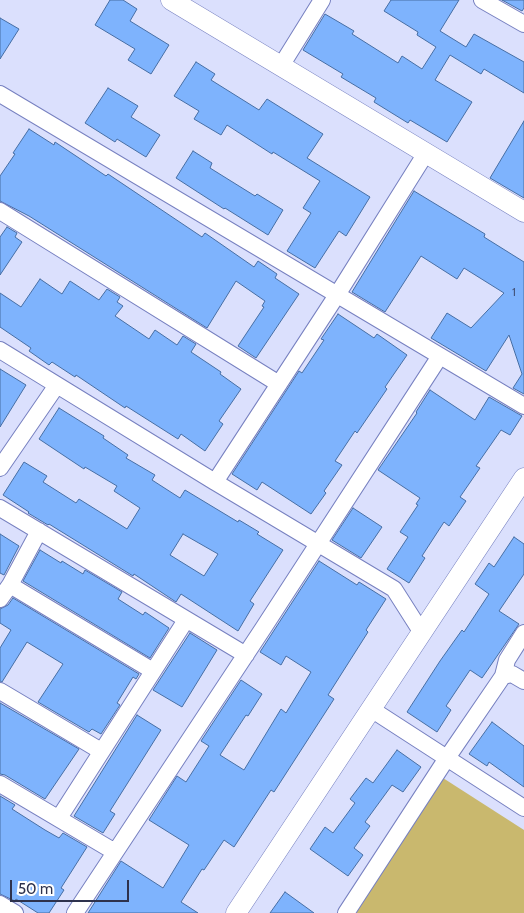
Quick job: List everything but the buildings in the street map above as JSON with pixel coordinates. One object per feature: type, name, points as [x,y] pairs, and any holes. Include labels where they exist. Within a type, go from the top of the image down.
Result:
[{"type":"street","points":[[171,0],[524,212]]},
{"type":"street","points":[[281,66],[322,0]]},
{"type":"street","points":[[482,0],[524,24]]},
{"type":"street","points":[[0,94],[524,406]]},
{"type":"street","points":[[215,482],[337,295],[426,153]]},
{"type":"street","points":[[0,211],[279,384]]},
{"type":"street","points":[[0,350],[394,589],[422,633]]},
{"type":"street","points":[[75,913],[246,655],[440,356]]},
{"type":"street","points":[[0,468],[57,385]]},
{"type":"street","points":[[236,913],[524,478]]},
{"type":"street","points":[[0,508],[246,655]]},
{"type":"street","points":[[0,599],[10,585],[39,531]]},
{"type":"street","points":[[10,585],[153,671]]},
{"type":"street","points":[[59,818],[186,620]]},
{"type":"street","points":[[346,913],[446,758],[503,676],[507,660],[524,633]]},
{"type":"street","points":[[503,676],[512,674],[524,681]]},
{"type":"street","points":[[0,691],[102,752]]},
{"type":"street","points":[[371,709],[524,808]]},
{"type":"street","points":[[0,784],[115,852]]},
{"type":"street","points":[[0,904],[15,913]]},
{"type":"shaded area","points":[[443,778],[524,830],[524,913],[356,913]]}]
